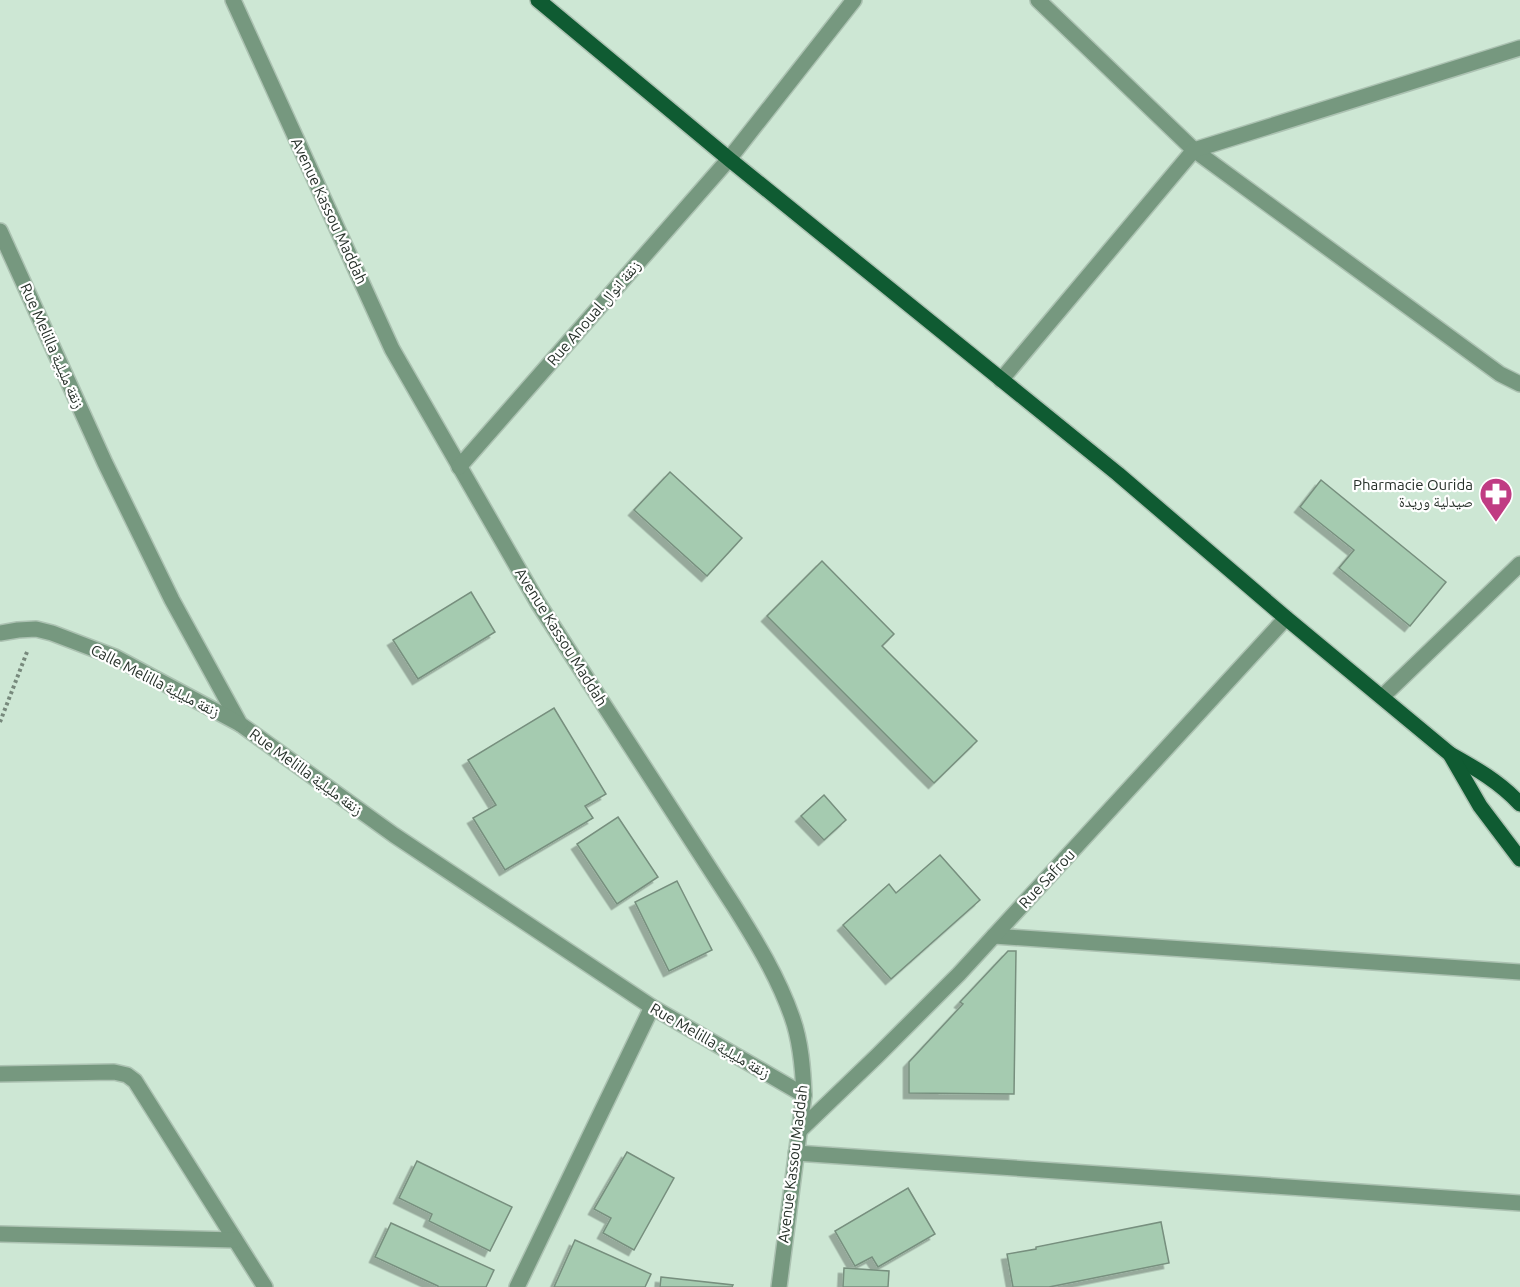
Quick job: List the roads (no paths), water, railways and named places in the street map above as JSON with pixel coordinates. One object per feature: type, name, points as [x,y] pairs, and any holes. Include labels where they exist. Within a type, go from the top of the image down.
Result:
[{"type":"main road","points":[[538,0],[729,159],[1118,474],[1450,754],[1500,785],[1520,804]]},
{"type":"main road","points":[[1450,754],[1480,806],[1520,859]]},
{"type":"street","name":"Avenue Kassou Maddah","points":[[233,0],[392,349],[538,603],[761,949],[793,1019],[803,1069],[804,1095],[779,1287]]},
{"type":"street","name":"Rue Anoual زنقة انوال","points":[[459,468],[729,159],[854,0]]},
{"type":"street","points":[[1038,0],[1194,150],[1500,374],[1520,384]]},
{"type":"street","points":[[1001,380],[1194,150],[1520,48]]},
{"type":"street","name":"Rue Melilla زنقة مليلية","points":[[0,231],[172,600],[240,724],[394,835],[652,1007],[804,1095]]},
{"type":"street","points":[[1382,697],[1520,564]]},
{"type":"street","name":"Rue Safrou","points":[[799,1131],[902,1031],[994,936],[1286,618]]},
{"type":"street","name":"Calle Melilla زنقة مليلية","points":[[0,633],[36,629],[52,633],[115,657],[240,724]]},
{"type":"street","points":[[994,936],[1520,972]]},
{"type":"street","points":[[517,1287],[652,1007]]},
{"type":"street","points":[[0,1074],[114,1071],[127,1075],[135,1081],[265,1287]]},
{"type":"street","points":[[796,1153],[1520,1203]]},
{"type":"street","points":[[0,1234],[235,1240]]},
{"type":"place","name":"Pharmacie Ourida صيدلية وريدة","points":[[1496,523]]}]
